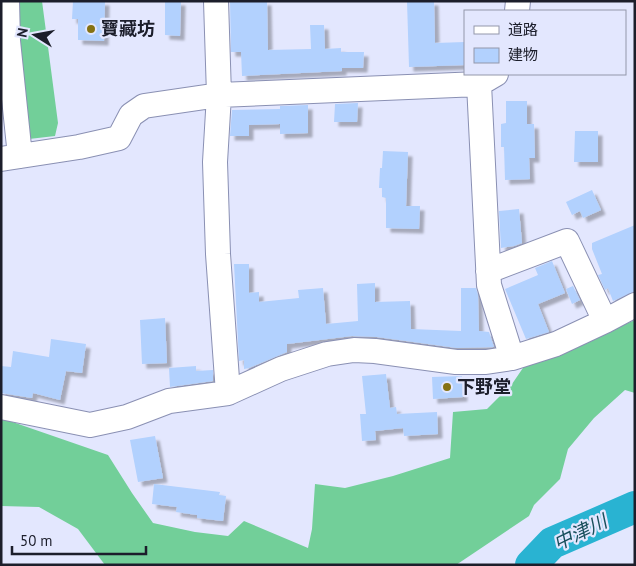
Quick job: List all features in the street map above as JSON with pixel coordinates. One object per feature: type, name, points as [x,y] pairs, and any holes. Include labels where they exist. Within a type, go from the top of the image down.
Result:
[{"type":"street","points":[[7,1],[11,157],[80,147],[119,138],[130,114],[144,106],[219,95],[488,79],[489,285],[512,358]]},
{"type":"street","points":[[216,1],[219,95],[215,162],[218,254],[228,393]]},
{"type":"street","points":[[488,271],[566,241],[605,321]]},
{"type":"street","points":[[1,407],[90,425],[127,417],[169,401],[228,393],[281,369],[327,354],[354,350],[375,351],[456,362],[486,362],[512,358],[556,344],[635,305]]},
{"type":"green space","points":[[17,1],[42,1],[58,123],[55,136],[29,139]]},
{"type":"green space","points":[[635,320],[635,393],[625,390],[594,418],[568,449],[560,479],[534,505],[529,516],[456,565],[105,565],[78,529],[39,507],[1,506],[1,418],[108,455],[153,523],[195,532],[228,536],[244,521],[308,548],[312,529],[315,484],[345,488],[393,476],[450,458],[453,412],[487,409],[512,384],[525,365]]},
{"type":"building","name":"寶藏坊","points":[[73,1],[105,1],[104,41],[78,40],[78,19],[72,19]]},
{"type":"building","points":[[165,1],[181,1],[180,36],[165,35]]},
{"type":"building","points":[[230,1],[267,1],[268,50],[311,49],[310,25],[324,25],[325,49],[341,48],[341,52],[364,52],[363,68],[342,68],[342,71],[242,76],[241,52],[231,52]]},
{"type":"building","points":[[407,1],[434,1],[435,43],[464,42],[464,65],[409,67]]},
{"type":"building","points":[[506,101],[527,101],[527,124],[534,124],[535,158],[529,158],[530,179],[505,180],[504,147],[501,147],[501,124],[506,123]]},
{"type":"building","points":[[358,103],[357,122],[334,122],[335,104]]},
{"type":"building","points":[[308,105],[308,133],[280,134],[280,124],[249,125],[249,136],[230,136],[232,110],[280,109],[280,106]]},
{"type":"building","points":[[575,131],[598,131],[598,162],[574,162]]},
{"type":"building","points":[[383,151],[408,152],[406,206],[420,206],[419,229],[386,228],[386,198],[382,197],[382,188],[379,188]]},
{"type":"building","points":[[592,190],[601,210],[583,218],[580,211],[572,215],[566,202]]},
{"type":"building","points":[[519,209],[522,243],[501,248],[499,211]]},
{"type":"building","points":[[635,225],[635,291],[613,301],[608,288],[605,290],[598,275],[602,274],[592,249],[592,243]]},
{"type":"building","points":[[552,261],[565,293],[538,304],[549,332],[526,339],[505,289],[538,275],[535,268]]},
{"type":"building","points":[[234,264],[249,264],[249,293],[259,292],[259,302],[299,298],[298,290],[323,288],[326,324],[358,321],[357,284],[375,283],[375,302],[410,301],[411,329],[461,331],[461,288],[476,288],[478,295],[479,331],[489,332],[494,347],[457,348],[377,337],[352,336],[287,344],[287,352],[244,369],[244,360],[239,361]]},
{"type":"building","points":[[573,286],[580,300],[572,304],[566,289]]},
{"type":"building","points":[[165,318],[167,363],[142,364],[140,320]]},
{"type":"building","points":[[51,339],[86,344],[82,373],[66,371],[60,400],[33,393],[32,398],[1,393],[1,366],[11,367],[13,351],[49,357]]},
{"type":"building","points":[[196,366],[196,371],[213,370],[213,381],[170,387],[169,368]]},
{"type":"building","points":[[386,374],[390,408],[396,407],[397,414],[437,412],[438,434],[404,436],[403,428],[375,431],[376,440],[362,441],[360,414],[366,414],[362,376]]},
{"type":"building","name":"下野堂","points":[[462,376],[463,397],[433,399],[432,377]]},
{"type":"building","points":[[155,436],[163,478],[138,482],[130,440]]},
{"type":"building","points":[[154,484],[220,492],[219,495],[226,496],[223,521],[197,518],[197,515],[176,512],[177,507],[152,504]]},
{"type":"waterway","name":"中津川","points":[[531,565],[552,543],[635,507]]},
{"type":"place","name":"寶藏坊","points":[[91,29]]},
{"type":"place","name":"下野堂","points":[[447,387]]}]
